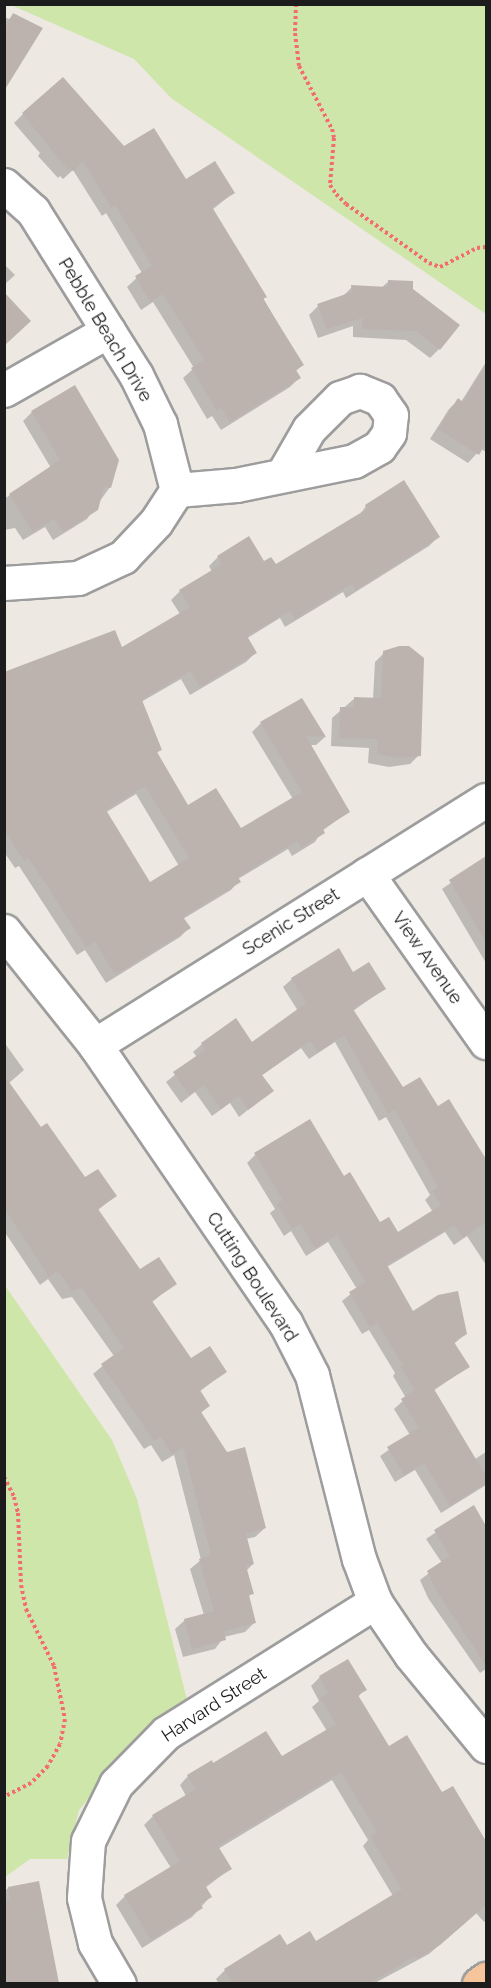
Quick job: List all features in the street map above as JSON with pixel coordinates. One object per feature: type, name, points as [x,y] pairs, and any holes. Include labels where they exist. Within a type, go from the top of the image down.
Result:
[{"type":"main road","points":[[479,1983],[486,1979]]},
{"type":"street","name":"Pebble Beach Drive","points":[[4,185],[33,211],[136,375],[160,424],[177,490]]},
{"type":"street","points":[[4,390],[108,331]]},
{"type":"street","points":[[4,583],[78,578],[123,557],[156,522],[177,490],[237,485],[283,474]]},
{"type":"street","name":"Scenic Street","points":[[95,1045],[486,800]]},
{"type":"street","name":"View Avenue","points":[[367,874],[486,1042]]},
{"type":"street","name":"Cutting Boulevard","points":[[4,931],[95,1045],[285,1322],[312,1375],[358,1559],[375,1602],[411,1655],[486,1746]]},
{"type":"street","name":"Harvard Street","points":[[119,1983],[96,1943],[84,1898],[88,1841],[117,1784],[166,1732],[375,1602]]},
{"type":"path","points":[[296,4],[295,33],[299,66],[332,129],[334,138],[330,185],[336,194],[346,204],[429,263],[440,267],[477,248],[486,247]]},
{"type":"path","points":[[4,1477],[14,1497],[18,1513],[21,1585],[26,1609],[54,1666],[65,1719],[60,1744],[48,1766],[32,1784],[4,1797]]},
{"type":"green space","points":[[11,5],[486,5],[486,314],[171,98],[134,59]]},
{"type":"green space","points":[[4,1284],[112,1440],[137,1499],[187,1700],[152,1728],[114,1766],[79,1810],[67,1859],[30,1859],[5,1877]]},
{"type":"building","points":[[13,13],[43,28],[4,91],[4,30]]},
{"type":"building","points":[[63,77],[124,146],[154,128],[186,179],[215,161],[235,193],[212,207],[267,297],[263,299],[304,365],[296,370],[301,378],[230,422],[221,408],[217,411],[191,368],[204,360],[163,294],[150,302],[135,276],[152,266],[115,205],[112,208],[83,162],[73,171],[70,168],[68,170],[22,113]]},
{"type":"building","points":[[388,280],[413,281],[413,289],[460,325],[440,350],[416,331],[362,329],[362,318],[327,329],[317,304],[352,292],[351,285],[388,287]]},
{"type":"building","points":[[4,292],[31,321],[4,346]]},
{"type":"building","points":[[486,365],[486,443],[479,455],[438,429],[458,398],[463,402]]},
{"type":"building","points":[[75,385],[119,460],[111,488],[104,487],[98,510],[63,532],[54,519],[33,532],[9,494],[60,460],[31,411]]},
{"type":"building","points":[[404,480],[440,537],[356,590],[352,584],[295,619],[290,611],[247,636],[257,653],[200,687],[190,671],[142,700],[162,750],[157,752],[188,805],[216,788],[241,828],[302,792],[260,722],[302,698],[326,737],[306,736],[350,812],[323,829],[325,833],[301,848],[297,841],[238,877],[241,882],[183,917],[191,928],[115,975],[95,942],[86,947],[28,858],[24,861],[4,829],[4,672],[115,630],[122,647],[190,607],[179,590],[222,564],[217,556],[249,536],[264,561],[271,557],[276,564],[367,509],[365,505]],"holes":[[[145,786],[189,858],[150,882],[106,810]]]},
{"type":"building","points":[[399,646],[409,646],[424,658],[421,756],[400,758],[377,754],[378,739],[339,738],[340,707],[354,707],[354,697],[381,698],[383,651]]},
{"type":"building","points":[[486,856],[486,942],[449,880]]},
{"type":"building","points":[[339,948],[353,972],[369,962],[386,989],[353,1009],[403,1087],[420,1077],[438,1106],[449,1099],[486,1159],[486,1222],[463,1238],[454,1225],[387,1265],[413,1311],[438,1295],[458,1291],[467,1334],[454,1342],[470,1367],[434,1389],[486,1476],[486,1483],[450,1506],[424,1463],[404,1475],[387,1447],[419,1428],[401,1399],[415,1390],[400,1366],[403,1365],[377,1323],[370,1327],[349,1292],[366,1282],[337,1235],[315,1248],[300,1224],[292,1229],[277,1204],[283,1200],[254,1153],[310,1119],[344,1176],[350,1172],[380,1222],[389,1217],[398,1232],[441,1205],[432,1191],[438,1187],[395,1110],[388,1114],[344,1035],[318,1052],[310,1041],[262,1075],[274,1091],[248,1110],[239,1096],[221,1109],[204,1085],[189,1095],[173,1072],[205,1050],[201,1043],[236,1018],[252,1042],[306,1003],[291,978]]},
{"type":"building","points":[[4,1075],[41,1127],[47,1123],[85,1177],[98,1169],[117,1196],[98,1209],[140,1269],[159,1257],[177,1284],[152,1301],[191,1358],[210,1346],[227,1372],[200,1390],[210,1406],[201,1412],[227,1452],[245,1447],[266,1528],[246,1534],[254,1564],[246,1566],[254,1594],[249,1595],[256,1623],[224,1631],[226,1640],[192,1649],[184,1619],[214,1611],[199,1559],[211,1555],[183,1447],[172,1454],[161,1437],[154,1441],[101,1364],[124,1348],[82,1288],[72,1291],[58,1271],[49,1277],[4,1208]]},
{"type":"building","points":[[474,1505],[486,1526],[486,1666],[436,1590],[427,1571],[450,1556],[434,1530]]},
{"type":"building","points":[[348,1659],[367,1690],[358,1695],[389,1746],[407,1735],[442,1792],[453,1786],[486,1841],[486,1905],[440,1945],[417,1959],[415,1956],[370,1983],[232,1983],[224,1969],[280,1934],[287,1945],[310,1931],[316,1941],[402,1889],[370,1836],[377,1832],[341,1772],[218,1846],[232,1869],[205,1885],[212,1897],[200,1904],[203,1908],[151,1940],[124,1895],[180,1861],[152,1815],[196,1789],[187,1775],[212,1760],[213,1763],[266,1731],[282,1756],[336,1724],[320,1698],[328,1693],[319,1676]]},
{"type":"building","points":[[39,1881],[59,1983],[4,1983],[4,1902],[10,1901],[8,1887]]}]
